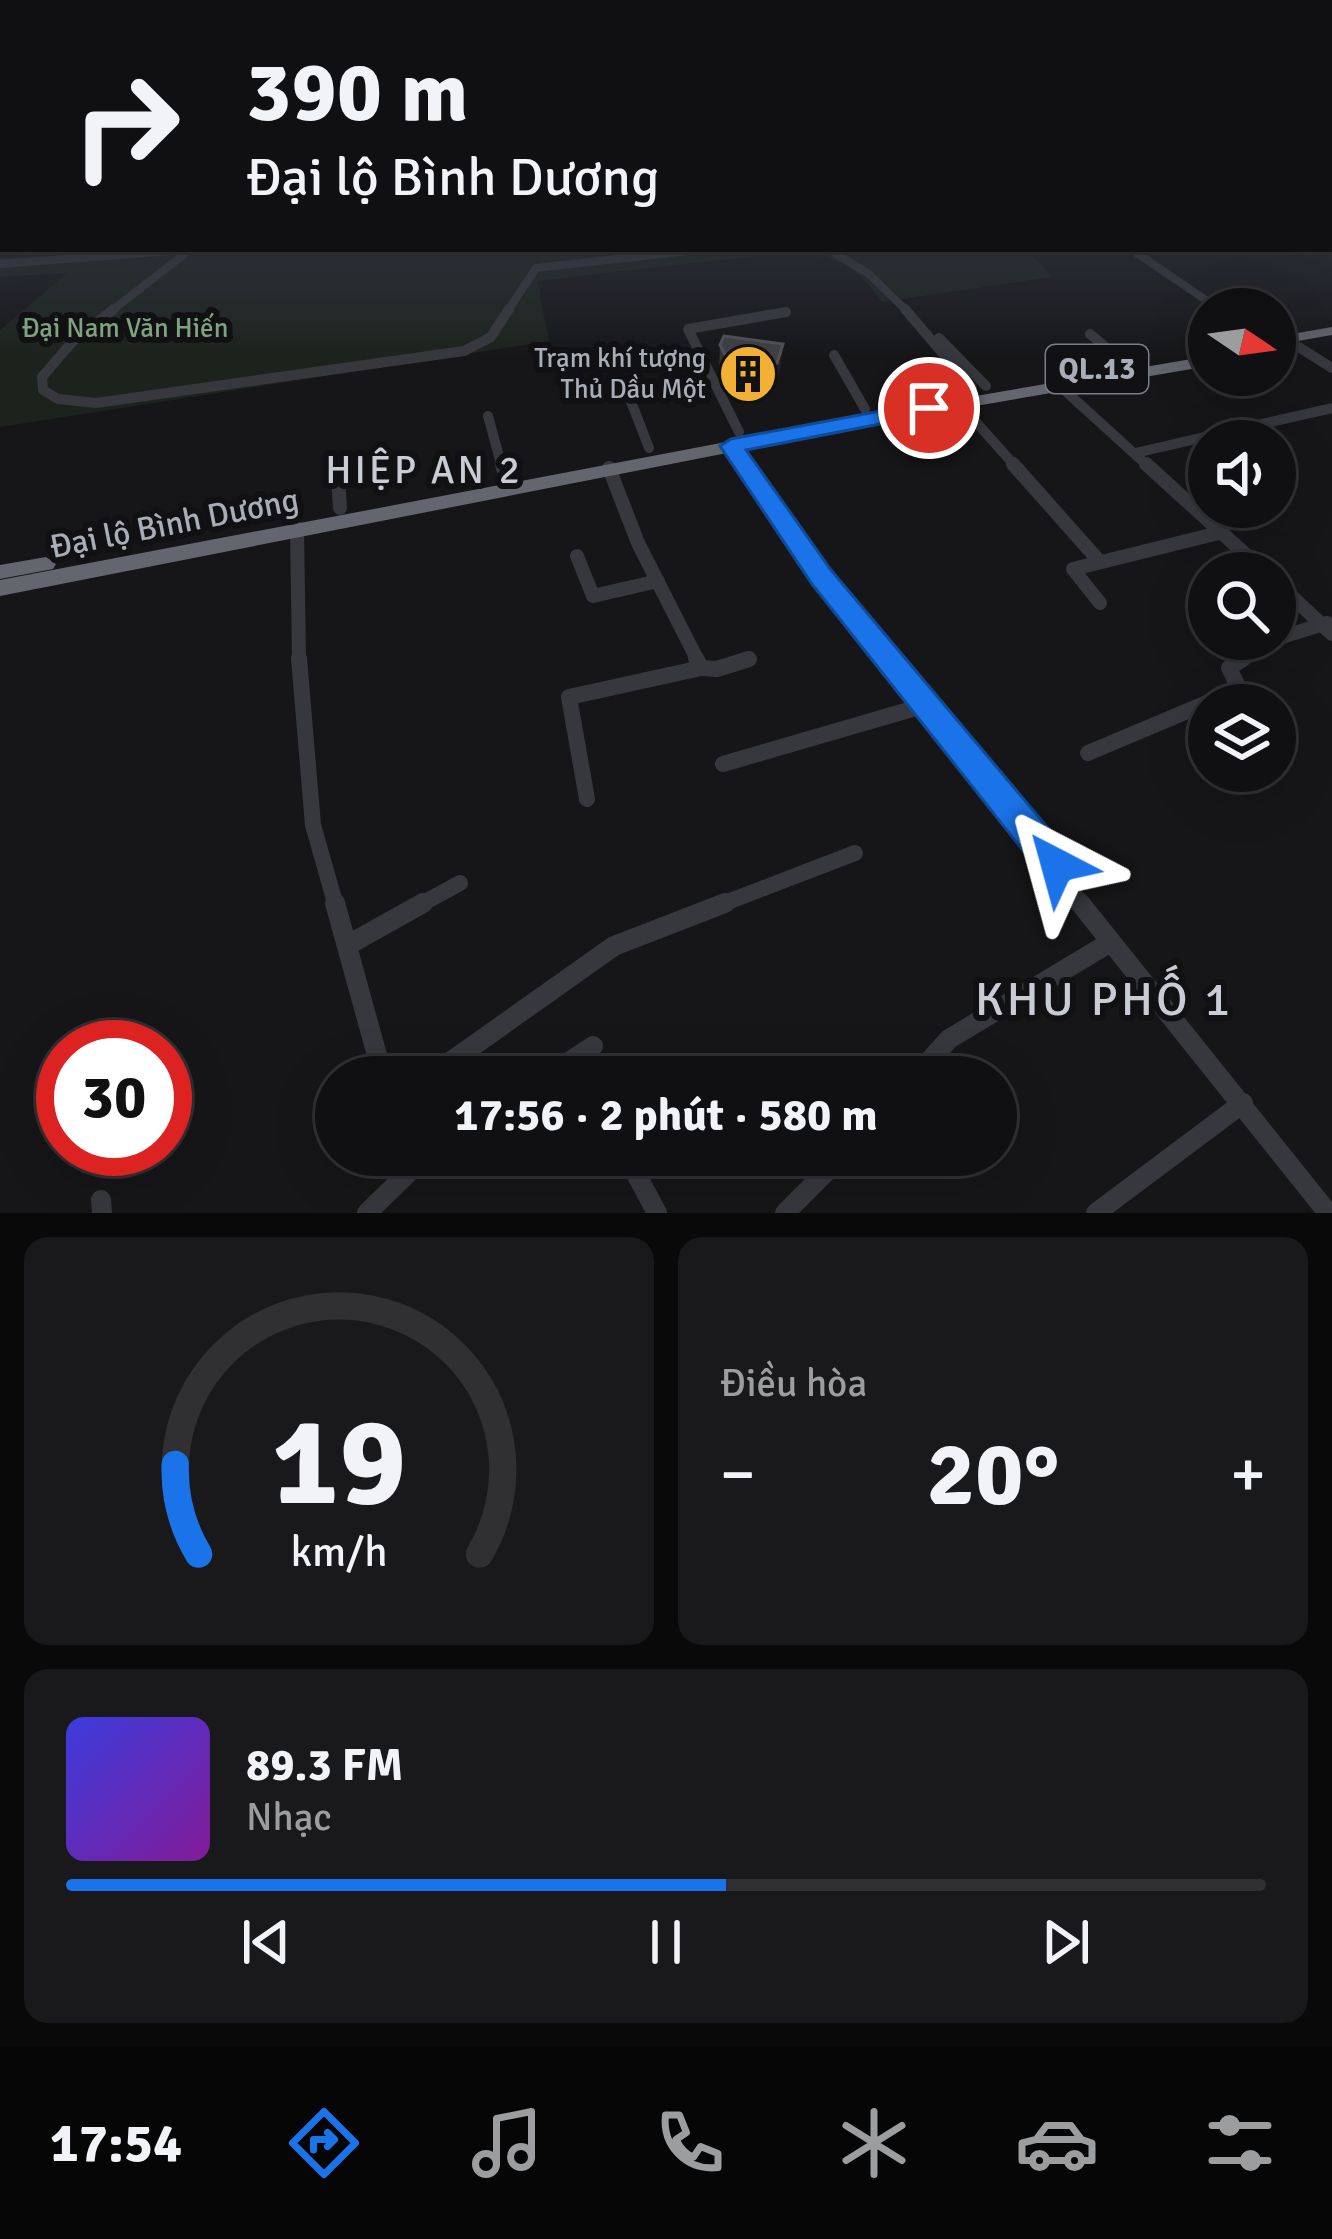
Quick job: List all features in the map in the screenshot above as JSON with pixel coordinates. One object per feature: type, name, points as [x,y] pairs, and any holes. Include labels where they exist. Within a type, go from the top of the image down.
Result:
[{"type":"highway","points":[[1296,343],[1332,335]]},
{"type":"highway","name":"Đại lộ Bình Dương","points":[[0,588],[609,468],[865,409],[1188,354]]},
{"type":"highway","name":"Đại lộ Bình Dương","points":[[0,572],[649,448],[735,439],[977,390],[1061,387],[1188,366]]},
{"type":"street","points":[[192,252],[63,359],[51,374],[55,391],[88,398],[138,394],[467,347],[486,335],[528,267],[650,252]]},
{"type":"street","points":[[192,252],[59,353],[42,377],[43,390],[58,399],[96,403],[464,351],[491,337],[536,268],[680,252]]},
{"type":"street","points":[[0,267],[192,252]]},
{"type":"street","points":[[835,252],[852,260],[878,284],[977,390]]},
{"type":"street","points":[[848,252],[865,262],[977,390],[1100,562]]},
{"type":"street","points":[[1135,252],[1188,288]]},
{"type":"street","points":[[786,312],[688,329],[735,439],[822,577],[1057,865],[1108,943],[1328,1213]]},
{"type":"street","points":[[1090,334],[1126,364]]},
{"type":"street","points":[[1296,352],[1332,368]]},
{"type":"street","points":[[834,356],[865,409]]},
{"type":"street","points":[[625,386],[649,448]]},
{"type":"street","points":[[1061,387],[1244,552]]},
{"type":"street","points":[[1135,453],[1332,408]]},
{"type":"street","points":[[488,416],[506,476]]},
{"type":"street","points":[[334,458],[341,470],[340,508]]},
{"type":"street","points":[[609,468],[701,668]]},
{"type":"street","points":[[297,529],[306,782],[313,825],[377,1056]]},
{"type":"street","points":[[1100,603],[1073,569],[1223,532]]},
{"type":"street","points":[[577,556],[593,596],[658,581]]},
{"type":"street","points":[[1296,599],[1329,627]]},
{"type":"street","points":[[1296,634],[1329,627]]},
{"type":"street","points":[[587,799],[569,698],[749,659]]},
{"type":"street","points":[[1088,753],[1235,691],[1237,684],[1228,668],[1241,660]]},
{"type":"street","points":[[723,764],[926,705]]},
{"type":"street","points":[[459,1056],[614,946],[855,853]]},
{"type":"street","points":[[348,945],[460,883]]},
{"type":"street","points":[[934,1056],[949,1039],[1108,943]]},
{"type":"street","points":[[578,1056],[593,1046]]},
{"type":"street","points":[[1096,1213],[1243,1103]]},
{"type":"street","points":[[367,1213],[398,1176]]},
{"type":"street","points":[[637,1176],[657,1213]]},
{"type":"street","points":[[785,1213],[821,1176]]},
{"type":"green space","name":"Đại Nam Văn Hiến","points":[[790,252],[537,281],[549,341],[0,427],[0,330],[67,273],[0,277],[0,258]]},
{"type":"green space","name":"Đại Nam Văn Hiến","points":[[803,252],[1030,252],[1052,277],[882,302],[865,281],[826,258]]},
{"type":"building","points":[[724,336],[783,344],[777,363],[726,356],[720,345]]},
{"type":"place","name":"Trạm khí tượng Thủ Dầu Một","points":[[748,374]]},
{"type":"district","name":"HIỆP AN 2","points":[[424,469]]},
{"type":"district","name":"KHU PHỐ 1","points":[[1104,998]]},
{"type":"route","points":[[929,408],[731,446],[822,577],[1057,865]]}]
